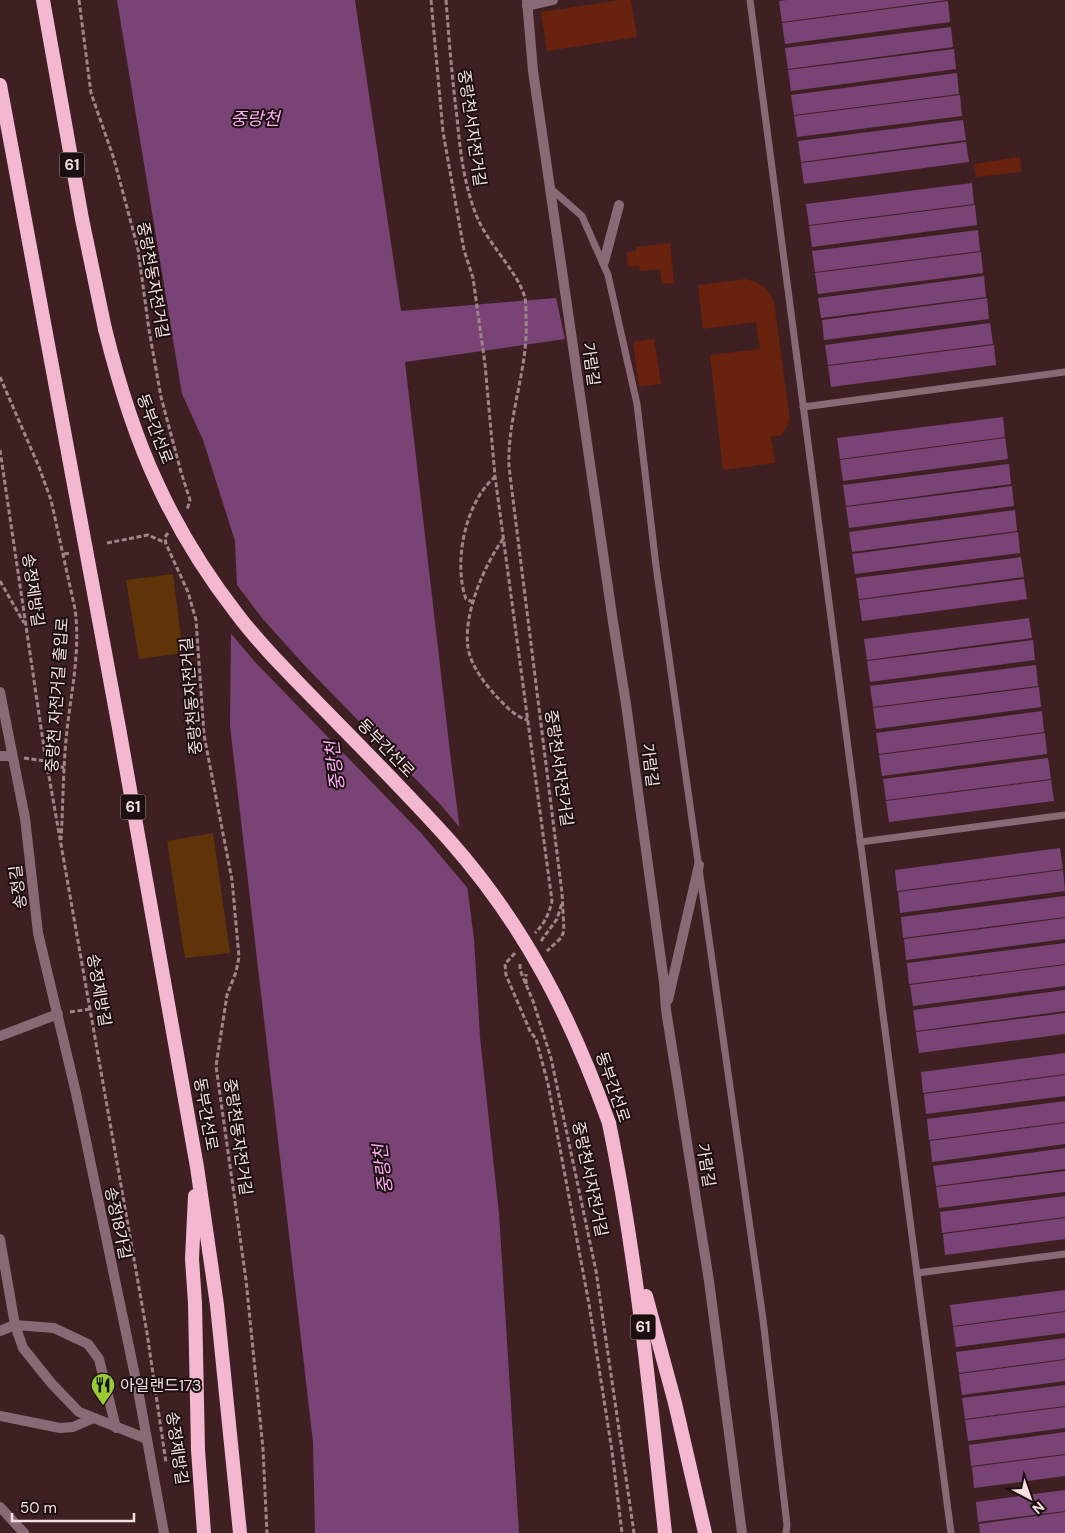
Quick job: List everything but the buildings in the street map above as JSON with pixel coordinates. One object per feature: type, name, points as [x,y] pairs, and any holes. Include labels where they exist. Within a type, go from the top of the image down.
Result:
[{"type":"highway","name":"동부간선로","points":[[43,0],[82,219],[105,329],[124,397],[156,483],[196,555],[237,615],[266,649],[439,829],[490,891],[537,961],[566,1016],[590,1069],[609,1123],[630,1235],[642,1316],[665,1533]]},
{"type":"highway","name":"동부간선로","points":[[0,85],[119,728],[197,1167],[217,1305],[240,1533]]},
{"type":"highway","points":[[197,1167],[192,1259],[195,1303],[198,1450],[204,1533]]},
{"type":"highway","points":[[630,1235],[675,1404],[705,1533]]},
{"type":"street","points":[[527,3],[553,0]]},
{"type":"street","name":"가람길","points":[[527,3],[533,71],[626,704],[664,982],[666,1010],[709,1281],[742,1533]]},
{"type":"street","points":[[604,262],[619,205]]},
{"type":"street","name":"송정길","points":[[0,692],[25,818],[38,933],[58,1014]]},
{"type":"street","points":[[0,756],[12,756]]},
{"type":"street","points":[[666,1010],[699,865]]},
{"type":"street","points":[[0,1036],[58,1014]]},
{"type":"street","name":"송정18가길","points":[[58,1014],[147,1439],[164,1533]]},
{"type":"street","points":[[0,1239],[14,1325],[23,1348],[78,1412],[147,1439]]},
{"type":"street","points":[[0,1331],[14,1325],[54,1328],[88,1344],[99,1359],[116,1428]]},
{"type":"street","points":[[0,1416],[60,1428],[72,1427],[94,1418]]},
{"type":"street","points":[[0,1507],[24,1533]]},
{"type":"street","points":[[0,1525],[8,1517]]},
{"type":"lane","points":[[750,0],[951,1533]]},
{"type":"lane","points":[[550,188],[582,216],[604,262],[637,404],[656,566],[763,1319],[787,1525],[786,1533]]},
{"type":"lane","points":[[803,407],[1065,372]]},
{"type":"lane","points":[[860,842],[1065,816]]},
{"type":"lane","points":[[917,1273],[1065,1254]]},
{"type":"path","name":"중랑천동자전거길","points":[[79,0],[91,93],[114,159],[138,249],[149,330],[161,397],[190,500],[188,507]]},
{"type":"path","points":[[431,0],[443,132],[464,250],[473,278],[495,476],[552,901],[550,912],[544,924],[534,934]]},
{"type":"path","name":"중랑천서자전거길","points":[[446,0],[450,61],[461,161],[470,198],[486,235],[518,283],[525,299],[527,336],[510,437],[509,467],[562,893],[564,931],[560,938],[544,954]]},
{"type":"path","name":"중랑천 자전거길 출입로","points":[[0,377],[51,500],[78,626],[66,740],[61,847]]},
{"type":"path","name":"송정제방길","points":[[0,450],[46,762],[147,1333],[167,1466]]},
{"type":"path","points":[[473,602],[466,599],[463,590],[460,568],[462,542],[479,496],[495,476]]},
{"type":"path","name":"중랑천동자전거길","points":[[107,544],[148,535],[166,544],[188,592],[196,620],[204,735],[232,880],[239,958],[227,995],[216,1066],[246,1280],[263,1449],[267,1533]]},
{"type":"path","points":[[504,539],[494,552],[473,602],[468,621],[468,649],[486,685],[511,711],[528,720]]},
{"type":"path","points":[[64,554],[70,553]]},
{"type":"path","points":[[0,580],[26,626]]},
{"type":"path","points":[[12,756],[46,762],[64,768]]},
{"type":"path","points":[[516,951],[505,964],[506,975],[530,1031],[536,1039],[548,1084],[589,1304],[612,1451],[622,1533]]},
{"type":"path","name":"중랑천서자전거길","points":[[527,971],[526,984],[551,1058],[596,1271],[634,1533]]},
{"type":"path","points":[[58,1014],[90,1009]]},
{"type":"shaded area","points":[[173,574],[183,653],[139,659],[126,580]]},
{"type":"shaded area","points":[[213,833],[230,953],[185,958],[167,841]]},
{"type":"water","name":"중랑천","points":[[117,0],[355,0],[401,311],[556,298],[565,339],[405,362],[451,761],[474,939],[480,1037],[499,1214],[519,1533],[315,1533],[313,1442],[230,726],[231,631],[237,586],[235,541],[203,440],[182,394]]},
{"type":"water","points":[[947,0],[782,22],[779,1]]},
{"type":"water","points":[[948,1],[950,22],[785,44],[782,23]]},
{"type":"water","points":[[951,27],[953,47],[788,69],[785,48]]},
{"type":"water","points":[[954,49],[956,69],[791,91],[788,70]]},
{"type":"water","points":[[957,73],[959,94],[794,115],[791,95]]},
{"type":"water","points":[[960,95],[962,116],[797,137],[794,116]]},
{"type":"water","points":[[963,120],[966,140],[801,162],[798,141]]},
{"type":"water","points":[[966,142],[969,162],[804,184],[801,163]]},
{"type":"water","points":[[972,183],[974,204],[809,225],[806,204]]},
{"type":"water","points":[[975,205],[977,225],[812,247],[809,226]]},
{"type":"water","points":[[978,230],[980,251],[815,272],[812,251]]},
{"type":"water","points":[[981,252],[983,273],[818,294],[815,273]]},
{"type":"water","points":[[984,276],[986,297],[821,318],[818,298]]},
{"type":"water","points":[[987,298],[989,319],[824,340],[822,320]]},
{"type":"water","points":[[990,323],[993,344],[828,365],[825,345]]},
{"type":"water","points":[[994,345],[996,365],[831,387],[828,366]]},
{"type":"water","points":[[1003,417],[1005,437],[840,459],[837,438]]},
{"type":"water","points":[[1005,438],[1008,459],[843,481],[840,460]]},
{"type":"water","points":[[1009,464],[1011,484],[846,506],[843,485]]},
{"type":"water","points":[[1012,486],[1014,506],[849,528],[846,507]]},
{"type":"water","points":[[1015,510],[1017,531],[852,552],[849,532]]},
{"type":"water","points":[[1018,532],[1020,553],[855,574],[852,554]]},
{"type":"water","points":[[1021,557],[1024,577],[859,599],[856,578]]},
{"type":"water","points":[[1024,579],[1027,599],[862,621],[859,600]]},
{"type":"water","points":[[1029,618],[1032,638],[867,660],[864,639]]},
{"type":"water","points":[[1033,640],[1035,660],[870,682],[867,661]]},
{"type":"water","points":[[1036,665],[1038,686],[873,707],[870,686]]},
{"type":"water","points":[[1039,687],[1041,707],[876,729],[873,708]]},
{"type":"water","points":[[1042,711],[1044,732],[879,754],[876,733]]},
{"type":"water","points":[[1045,733],[1047,754],[882,776],[879,755]]},
{"type":"water","points":[[1048,758],[1051,779],[886,800],[883,779]]},
{"type":"water","points":[[1051,780],[1054,801],[889,822],[886,801]]},
{"type":"water","points":[[1060,848],[1063,869],[897,891],[895,870]]},
{"type":"water","points":[[1063,870],[1065,891],[900,913],[898,892]]},
{"type":"water","points":[[1065,896],[1065,917],[903,938],[901,917]]},
{"type":"water","points":[[1065,918],[1065,939],[906,960],[904,939]]},
{"type":"water","points":[[1065,943],[1065,964],[909,984],[907,963]]},
{"type":"water","points":[[1065,965],[1065,986],[913,1006],[910,985]]},
{"type":"water","points":[[1065,990],[1065,1011],[916,1031],[913,1010]]},
{"type":"water","points":[[1065,1013],[1065,1034],[919,1053],[916,1032]]},
{"type":"water","points":[[1065,1053],[1065,1074],[923,1093],[921,1072]]},
{"type":"water","points":[[1065,1075],[1065,1096],[926,1114],[924,1094]]},
{"type":"water","points":[[1065,1101],[1065,1122],[929,1140],[927,1119]]},
{"type":"water","points":[[1065,1123],[1065,1144],[932,1162],[930,1141]]},
{"type":"water","points":[[1065,1148],[1065,1169],[936,1186],[933,1166]]},
{"type":"water","points":[[1065,1171],[1065,1192],[939,1208],[936,1187]]},
{"type":"water","points":[[1065,1196],[1065,1217],[942,1233],[940,1212]]},
{"type":"water","points":[[1065,1218],[1065,1239],[945,1255],[943,1234]]},
{"type":"water","points":[[1065,1290],[1065,1311],[953,1326],[950,1305]]},
{"type":"water","points":[[1065,1312],[1065,1333],[956,1347],[953,1327]]},
{"type":"water","points":[[1065,1338],[1065,1359],[959,1373],[956,1352]]},
{"type":"water","points":[[1065,1360],[1065,1381],[962,1395],[959,1374]]},
{"type":"water","points":[[1065,1385],[1065,1406],[965,1419],[962,1398]]},
{"type":"water","points":[[1065,1407],[1065,1428],[968,1441],[965,1420]]},
{"type":"water","points":[[1065,1432],[1065,1454],[971,1466],[969,1445]]},
{"type":"water","points":[[1065,1455],[1065,1476],[974,1488],[972,1467]]},
{"type":"water","points":[[1065,1490],[1065,1511],[978,1522],[976,1502]]},
{"type":"water","points":[[1065,1512],[1065,1533],[980,1533],[979,1524]]},
{"type":"pier","points":[[234,581],[262,618],[306,667],[440,804],[462,830],[470,891],[422,834],[255,662],[228,630]]},
{"type":"place","name":"아일랜드173","points":[[103,1406]]}]
